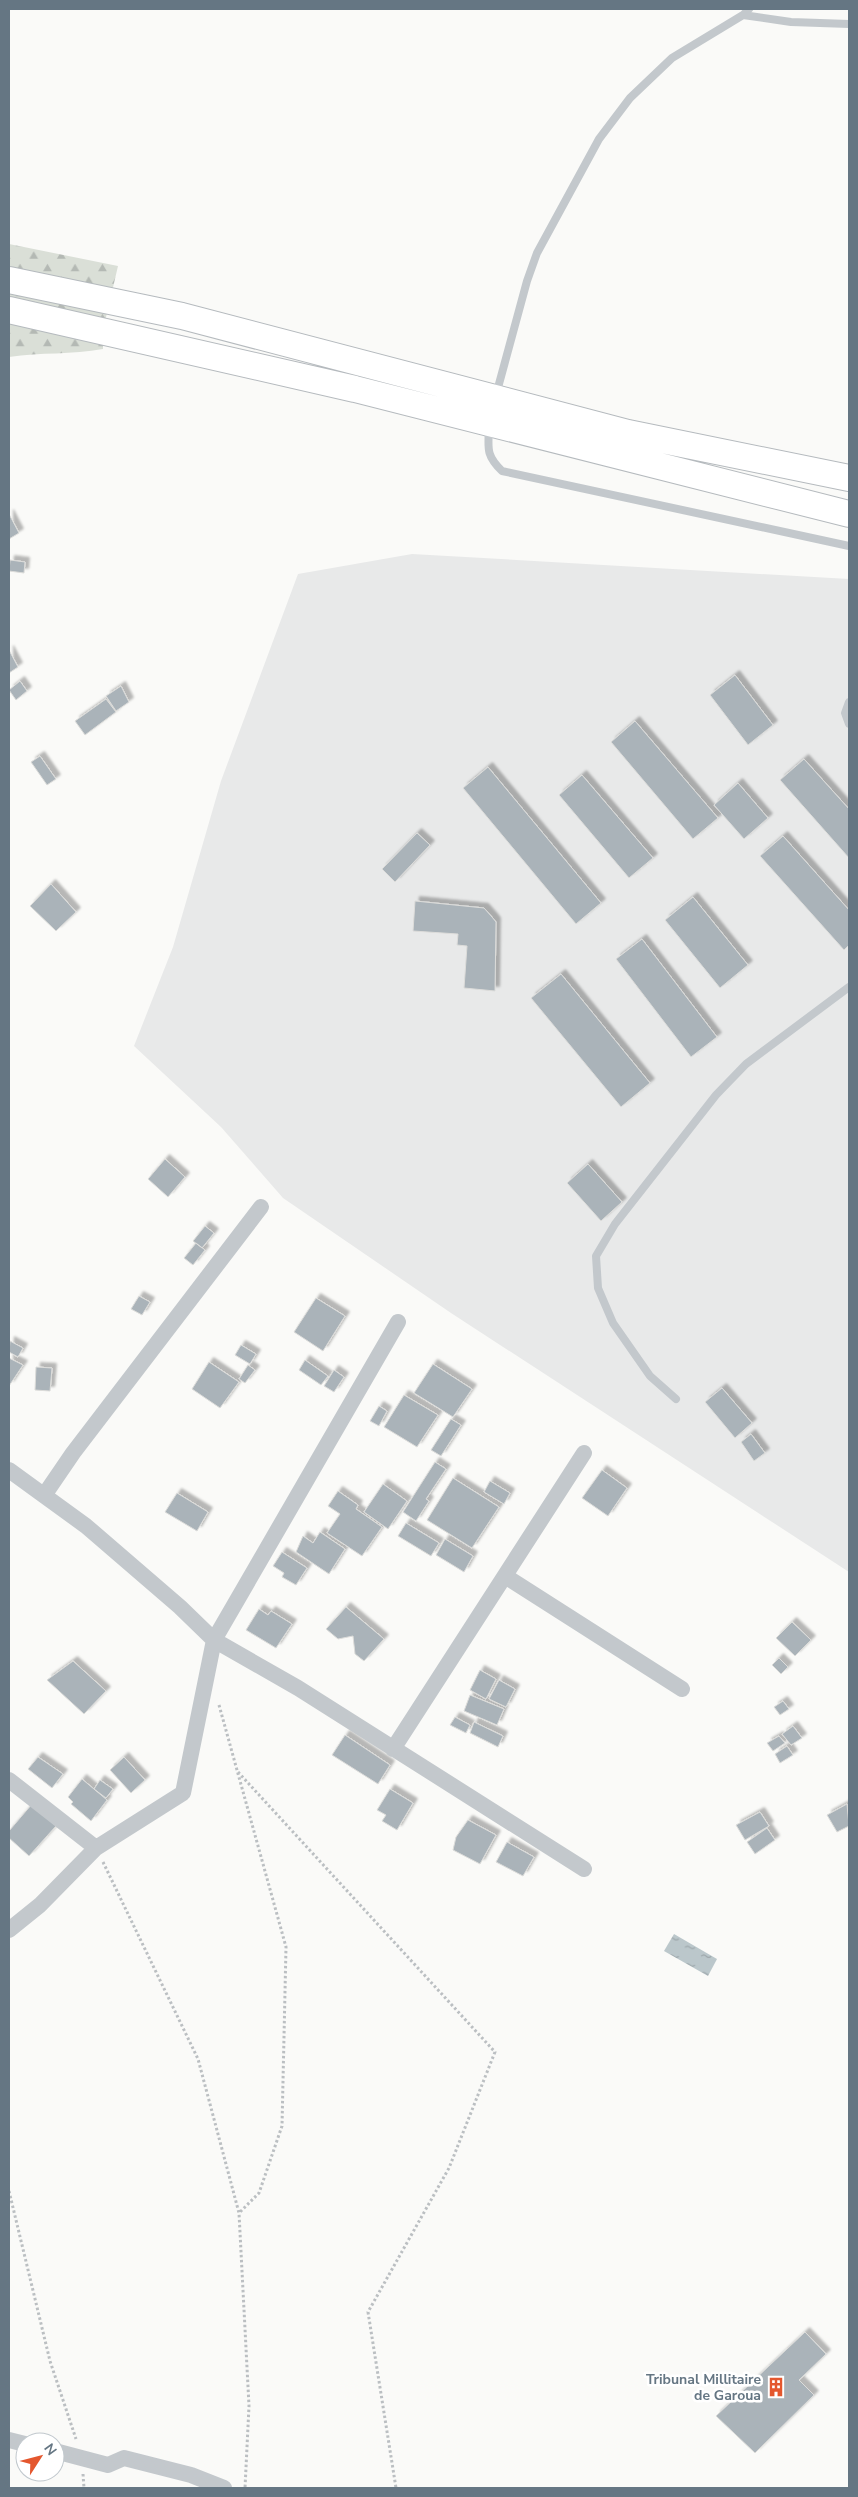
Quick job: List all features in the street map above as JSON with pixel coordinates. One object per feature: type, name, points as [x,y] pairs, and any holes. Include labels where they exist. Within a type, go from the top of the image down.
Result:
[{"type":"main road","points":[[9,280],[182,316],[492,410],[849,514]]},
{"type":"main road","points":[[9,310],[492,410],[628,433],[849,478]]},
{"type":"street","points":[[45,1494],[73,1453],[261,1207]]},
{"type":"street","points":[[9,1930],[40,1905],[96,1848],[182,1793],[214,1640],[398,1322]]},
{"type":"street","points":[[393,1749],[584,1453]]},
{"type":"street","points":[[9,1470],[45,1494],[86,1526],[180,1607],[214,1640],[298,1688],[584,1869]]},
{"type":"street","points":[[506,1576],[682,1689]]},
{"type":"street","points":[[9,1780],[96,1848]]},
{"type":"street","points":[[65,2454],[108,2465],[124,2458],[191,2475],[224,2488]]},
{"type":"lane","points":[[849,24],[791,22],[746,12],[672,58],[630,98],[599,139],[537,253],[526,281],[492,410],[487,451],[492,462],[502,471],[849,546]]},
{"type":"lane","points":[[849,702],[845,713],[849,724]]},
{"type":"lane","points":[[676,1399],[650,1376],[613,1323],[598,1288],[596,1256],[615,1224],[716,1095],[746,1064],[849,987]]},
{"type":"path","points":[[217,1697],[286,1947],[282,2126],[259,2193],[239,2213]]},
{"type":"path","points":[[238,1772],[495,2052],[449,2168],[368,2312],[396,2488]]},
{"type":"path","points":[[96,1848],[198,2059],[239,2213],[249,2406],[245,2488]]},
{"type":"path","points":[[9,2191],[50,2361],[83,2458],[84,2488]]},
{"type":"shaded area","points":[[412,554],[849,579],[849,1572],[451,1313],[283,1198],[221,1127],[134,1046],[173,947],[221,781],[298,574]]},
{"type":"green space","points":[[9,244],[118,266],[103,330],[103,349],[9,357]]},
{"type":"water","points":[[674,1934],[717,1959],[708,1976],[664,1951]]},
{"type":"building","points":[[9,514],[19,533],[9,539]]},
{"type":"building","points":[[10,560],[25,562],[24,573],[9,571]]},
{"type":"building","points":[[9,650],[18,667],[9,673]]},
{"type":"building","points":[[735,675],[773,725],[748,745],[710,695]]},
{"type":"building","points":[[20,681],[27,691],[16,700],[9,690]]},
{"type":"building","points":[[121,686],[129,702],[116,711],[106,696]]},
{"type":"building","points":[[106,699],[116,712],[85,735],[75,721]]},
{"type":"building","points":[[635,721],[718,818],[693,839],[611,742]]},
{"type":"building","points":[[40,756],[56,779],[47,785],[31,762]]},
{"type":"building","points":[[804,759],[849,809],[849,858],[780,780]]},
{"type":"building","points":[[488,767],[601,903],[576,924],[463,788]]},
{"type":"building","points":[[582,775],[653,858],[629,878],[559,795]]},
{"type":"building","points":[[738,783],[768,818],[744,839],[714,805]]},
{"type":"building","points":[[417,833],[430,845],[395,882],[382,869]]},
{"type":"building","points":[[783,836],[849,910],[849,945],[844,950],[760,856]]},
{"type":"building","points":[[51,884],[76,912],[56,931],[30,906]]},
{"type":"building","points":[[693,897],[748,965],[720,988],[665,920]]},
{"type":"building","points":[[415,901],[484,908],[496,922],[495,991],[464,988],[467,946],[457,945],[458,934],[413,931]]},
{"type":"building","points":[[642,939],[717,1037],[691,1057],[616,959]]},
{"type":"building","points":[[561,974],[650,1083],[621,1107],[531,998]]},
{"type":"building","points":[[165,1159],[185,1177],[168,1197],[148,1179]]},
{"type":"building","points":[[588,1164],[622,1202],[601,1221],[567,1183]]},
{"type":"building","points":[[205,1226],[214,1233],[202,1248],[193,1241]]},
{"type":"building","points":[[196,1243],[205,1250],[193,1265],[184,1258]]},
{"type":"building","points":[[139,1296],[150,1302],[142,1315],[131,1309]]},
{"type":"building","points":[[316,1298],[345,1316],[323,1351],[294,1332]]},
{"type":"building","points":[[10,1341],[23,1348],[18,1357],[9,1352]]},
{"type":"building","points":[[241,1345],[256,1354],[250,1364],[235,1355]]},
{"type":"building","points":[[9,1358],[23,1365],[9,1386]]},
{"type":"building","points":[[305,1360],[328,1376],[321,1385],[299,1370]]},
{"type":"building","points":[[209,1362],[239,1382],[220,1408],[192,1389]]},
{"type":"building","points":[[433,1364],[472,1389],[453,1417],[414,1393]]},
{"type":"building","points":[[248,1365],[255,1370],[245,1383],[239,1379]]},
{"type":"building","points":[[36,1367],[52,1368],[50,1391],[35,1390]]},
{"type":"building","points":[[334,1370],[344,1377],[334,1392],[324,1386]]},
{"type":"building","points":[[722,1388],[752,1423],[735,1438],[705,1402]]},
{"type":"building","points":[[404,1395],[438,1415],[417,1447],[384,1427]]},
{"type":"building","points":[[379,1406],[387,1411],[379,1426],[370,1421]]},
{"type":"building","points":[[451,1419],[461,1425],[441,1456],[431,1450]]},
{"type":"building","points":[[751,1434],[765,1453],[754,1461],[741,1442]]},
{"type":"building","points":[[435,1462],[446,1469],[426,1499],[429,1501],[416,1521],[403,1512]]},
{"type":"building","points":[[602,1470],[627,1488],[608,1516],[582,1498]]},
{"type":"building","points":[[453,1478],[499,1507],[472,1548],[427,1520]]},
{"type":"building","points":[[490,1481],[510,1493],[504,1504],[484,1492]]},
{"type":"building","points":[[383,1484],[407,1501],[388,1529],[364,1512]]},
{"type":"building","points":[[338,1491],[358,1505],[356,1509],[382,1527],[362,1556],[327,1533],[340,1514],[328,1506]]},
{"type":"building","points":[[177,1493],[208,1512],[197,1531],[165,1512]]},
{"type":"building","points":[[406,1523],[439,1543],[431,1556],[398,1536]]},
{"type":"building","points":[[320,1532],[345,1549],[329,1574],[296,1552],[303,1536],[313,1543]]},
{"type":"building","points":[[445,1539],[473,1556],[464,1572],[436,1555]]},
{"type":"building","points":[[282,1552],[307,1568],[296,1585],[282,1577],[284,1573],[273,1566]]},
{"type":"building","points":[[346,1607],[384,1639],[364,1661],[355,1654],[353,1636],[338,1639],[326,1629]]},
{"type":"building","points":[[259,1609],[268,1615],[271,1611],[292,1624],[276,1648],[246,1630]]},
{"type":"building","points":[[792,1622],[811,1640],[795,1656],[776,1638]]},
{"type":"building","points":[[779,1658],[788,1667],[781,1674],[772,1665]]},
{"type":"building","points":[[73,1661],[106,1691],[84,1714],[47,1680]]},
{"type":"building","points":[[480,1670],[496,1679],[486,1699],[470,1690]]},
{"type":"building","points":[[499,1680],[515,1689],[506,1707],[489,1699]]},
{"type":"building","points":[[470,1695],[504,1709],[497,1725],[464,1711]]},
{"type":"building","points":[[783,1701],[789,1709],[780,1715],[774,1707]]},
{"type":"building","points":[[455,1717],[470,1725],[466,1733],[450,1725]]},
{"type":"building","points":[[474,1722],[503,1736],[498,1747],[470,1733]]},
{"type":"building","points":[[793,1726],[802,1738],[791,1745],[782,1734]]},
{"type":"building","points":[[345,1735],[390,1765],[378,1784],[332,1755]]},
{"type":"building","points":[[779,1736],[785,1743],[773,1751],[767,1743]]},
{"type":"building","points":[[787,1746],[793,1755],[780,1763],[775,1754]]},
{"type":"building","points":[[38,1757],[63,1774],[52,1788],[28,1769]]},
{"type":"building","points":[[124,1757],[145,1780],[131,1793],[110,1770]]},
{"type":"building","points":[[82,1779],[107,1800],[91,1821],[71,1804],[73,1802],[68,1797]]},
{"type":"building","points":[[100,1780],[113,1789],[106,1798],[94,1789]]},
{"type":"building","points":[[390,1789],[413,1803],[397,1830],[382,1821],[386,1815],[377,1810]]},
{"type":"building","points":[[32,1804],[56,1826],[29,1856],[9,1838],[9,1831]]},
{"type":"building","points":[[847,1804],[849,1826],[837,1832],[827,1815]]},
{"type":"building","points":[[760,1812],[769,1826],[745,1840],[736,1825]]},
{"type":"building","points":[[468,1820],[496,1835],[480,1864],[453,1850],[456,1837]]},
{"type":"building","points":[[767,1828],[775,1840],[755,1854],[747,1842]]},
{"type":"building","points":[[507,1842],[534,1857],[523,1876],[496,1862]]},
{"type":"building","name":"Tribunal Millitaire de Garoua","points":[[805,2332],[826,2354],[799,2380],[814,2395],[755,2453],[716,2416]]},
{"type":"place","name":"Tribunal Millitaire de Garoua","points":[[776,2387]]}]
